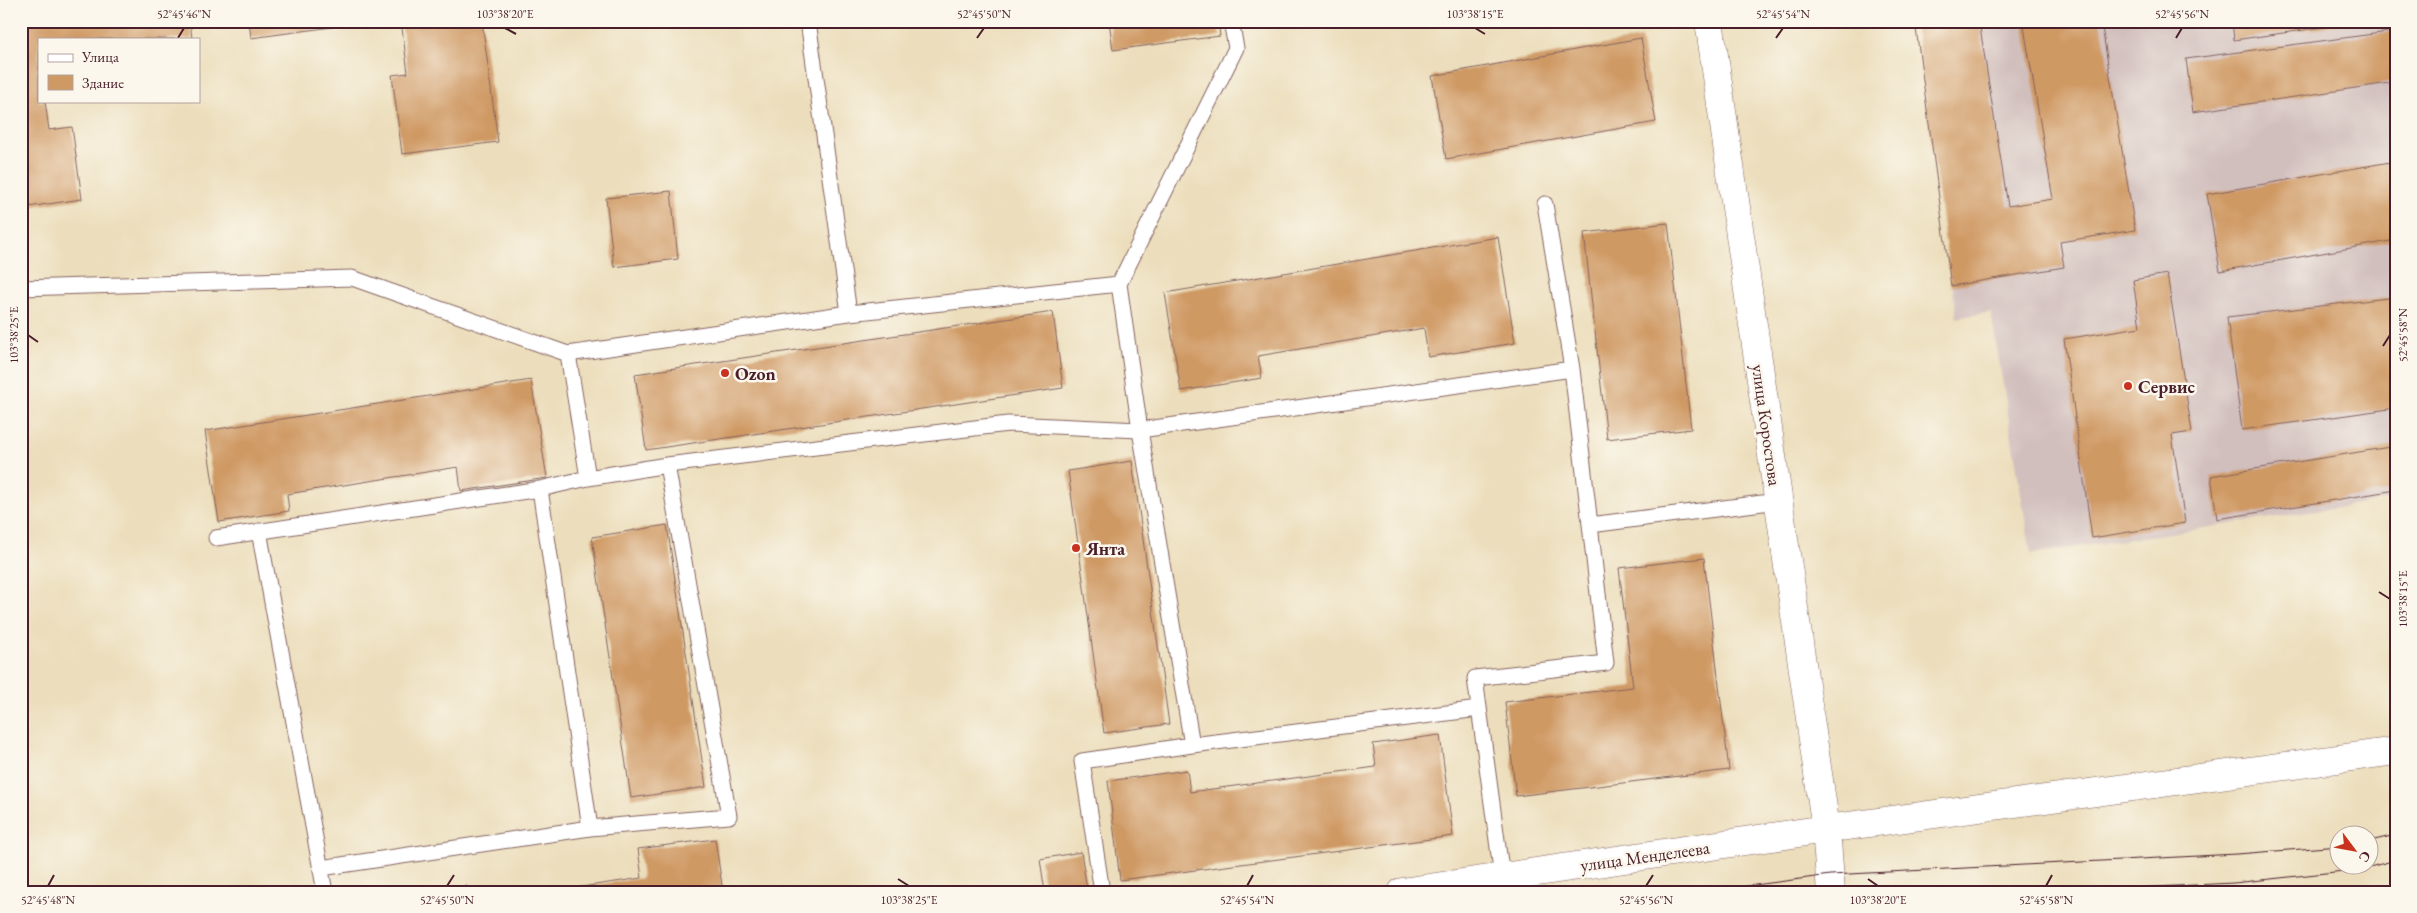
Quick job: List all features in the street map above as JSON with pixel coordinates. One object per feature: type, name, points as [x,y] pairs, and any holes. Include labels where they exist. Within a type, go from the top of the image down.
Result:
[{"type":"main road","name":"улица Коростова","points":[[1709,21],[1826,829]]},
{"type":"main road","name":"улица Менделеева","points":[[1402,892],[1826,829],[2396,751]]},
{"type":"main road","points":[[1826,829],[1831,892]]},
{"type":"lane","points":[[808,21],[849,313]]},
{"type":"lane","points":[[1192,745],[1140,430],[1119,284],[1236,48],[1231,21]]},
{"type":"lane","points":[[1502,877],[1476,678],[1606,663],[1572,370],[1545,204]]},
{"type":"lane","points":[[21,288],[352,278],[568,354],[849,313],[1119,284]]},
{"type":"lane","points":[[568,354],[588,478]]},
{"type":"lane","points":[[216,538],[540,489],[588,478],[667,465],[1008,424],[1140,430],[1572,370]]},
{"type":"lane","points":[[321,868],[590,828],[729,816],[667,465]]},
{"type":"lane","points":[[540,489],[590,828]]},
{"type":"lane","points":[[1590,525],[1778,501]]},
{"type":"lane","points":[[259,530],[325,892]]},
{"type":"lane","points":[[1102,892],[1082,761],[1192,745],[1479,709]]},
{"type":"shaded area","points":[[1915,21],[2396,21],[2396,499],[2031,554],[1991,312],[1957,318]]},
{"type":"building","points":[[21,21],[190,21],[192,38],[38,38],[38,102],[45,102],[49,130],[72,127],[82,199],[21,208]]},
{"type":"building","points":[[249,21],[331,21],[332,27],[251,38]]},
{"type":"building","points":[[401,21],[482,21],[498,142],[402,154],[392,75],[408,73]]},
{"type":"building","points":[[1109,21],[1218,21],[1220,36],[1113,50]]},
{"type":"building","points":[[1915,21],[1979,21],[2008,206],[2053,199],[2023,21],[2101,21],[2135,230],[2060,242],[2064,267],[1951,286]]},
{"type":"building","points":[[2232,21],[2360,21],[2360,22],[2234,40]]},
{"type":"building","points":[[2396,31],[2396,82],[2193,112],[2186,59]]},
{"type":"building","points":[[1641,38],[1656,122],[1446,159],[1432,76]]},
{"type":"building","points":[[2396,161],[2396,240],[2220,271],[2207,194]]},
{"type":"building","points":[[671,191],[678,259],[614,267],[606,198]]},
{"type":"building","points":[[1668,223],[1691,429],[1607,439],[1584,233]]},
{"type":"building","points":[[1498,237],[1515,343],[1428,357],[1424,328],[1258,356],[1262,378],[1181,391],[1165,293]]},
{"type":"building","points":[[2167,274],[2192,432],[2172,435],[2185,523],[2092,538],[2064,339],[2140,327],[2133,280]]},
{"type":"building","points":[[2396,297],[2396,408],[2242,430],[2227,317]]},
{"type":"building","points":[[1053,312],[1063,388],[646,450],[635,374]]},
{"type":"building","points":[[531,380],[547,478],[461,491],[458,467],[287,494],[289,511],[219,522],[205,431]]},
{"type":"building","points":[[2396,446],[2396,490],[2217,519],[2211,476]]},
{"type":"building","points":[[1132,461],[1169,724],[1104,733],[1068,471]]},
{"type":"building","points":[[667,525],[706,787],[631,798],[592,537]]},
{"type":"building","points":[[1704,558],[1729,770],[1516,796],[1505,702],[1633,687],[1619,568]]},
{"type":"building","points":[[1440,735],[1453,836],[1120,880],[1108,781],[1187,770],[1190,792],[1376,767],[1373,744]]},
{"type":"building","points":[[715,839],[723,892],[548,892],[642,878],[638,849]]},
{"type":"building","points":[[1081,852],[1087,889],[1045,892],[1040,859]]},
{"type":"building","points":[[467,886],[467,892],[431,892],[431,891]]},
{"type":"tram line","points":[[2380,839],[2396,835]]},
{"type":"tram line","points":[[1703,892],[1830,875],[2237,854],[2330,847]]},
{"type":"tram line","points":[[2055,892],[2234,883],[2362,869],[2396,860]]},
{"type":"place","name":"Ozon","points":[[725,373]]},
{"type":"place","name":"Сервис","points":[[2128,386]]},
{"type":"place","name":"Янта","points":[[1076,548]]}]
